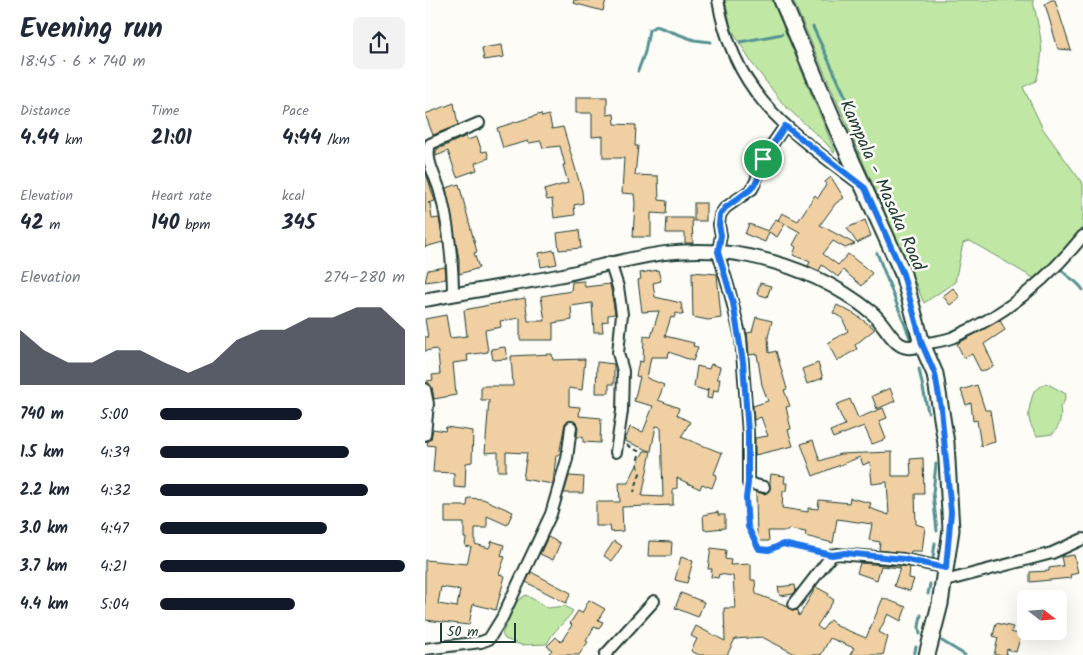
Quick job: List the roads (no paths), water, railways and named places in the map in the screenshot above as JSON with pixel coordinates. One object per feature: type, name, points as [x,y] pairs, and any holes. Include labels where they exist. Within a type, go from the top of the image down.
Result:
[{"type":"main road","name":"Kampala - Masaka Road","points":[[783,0],[903,274],[922,344],[935,374],[946,443],[951,512],[946,574],[927,655]]},
{"type":"street","points":[[717,0],[723,29],[740,69],[762,103],[785,126],[865,188]]},
{"type":"street","points":[[453,295],[453,273],[441,200],[426,155],[430,144],[479,123]]},
{"type":"street","points":[[764,486],[748,483],[748,433],[741,338],[718,252],[721,235],[720,215],[725,208],[751,189],[757,181],[763,159],[785,126]]},
{"type":"street","points":[[425,300],[545,278],[655,253],[718,252],[767,261],[826,282],[856,300],[874,314],[901,346],[912,349],[922,344],[955,337],[1013,304],[1053,271],[1083,236]]},
{"type":"street","points":[[609,262],[618,287],[622,314],[617,353],[623,371],[622,411],[616,452]]},
{"type":"street","points":[[425,389],[428,404],[425,435]]},
{"type":"street","points":[[425,649],[481,642],[489,639],[493,633],[511,600],[553,507],[567,459],[571,427]]},
{"type":"street","points":[[794,604],[832,555],[845,553],[889,558],[946,574],[1052,553],[1083,539]]},
{"type":"street","points":[[605,655],[654,601]]},
{"type":"waterway","points":[[638,71],[645,52],[649,30],[656,26],[694,40],[711,42]]},
{"type":"waterway","points":[[813,27],[856,119]]},
{"type":"waterway","points":[[740,42],[782,34]]},
{"type":"waterway","points":[[877,253],[912,343]]},
{"type":"waterway","points":[[1062,270],[1083,290]]},
{"type":"waterway","points":[[919,369],[928,412]]},
{"type":"waterway","points":[[936,464],[933,493],[937,531]]},
{"type":"waterway","points":[[933,558],[935,543]]},
{"type":"waterway","points":[[928,594],[930,584]]},
{"type":"waterway","points":[[920,634],[921,615]]},
{"type":"waterway","points":[[942,641],[965,655]]},
{"type":"waterway","points":[[914,655],[916,647]]}]
